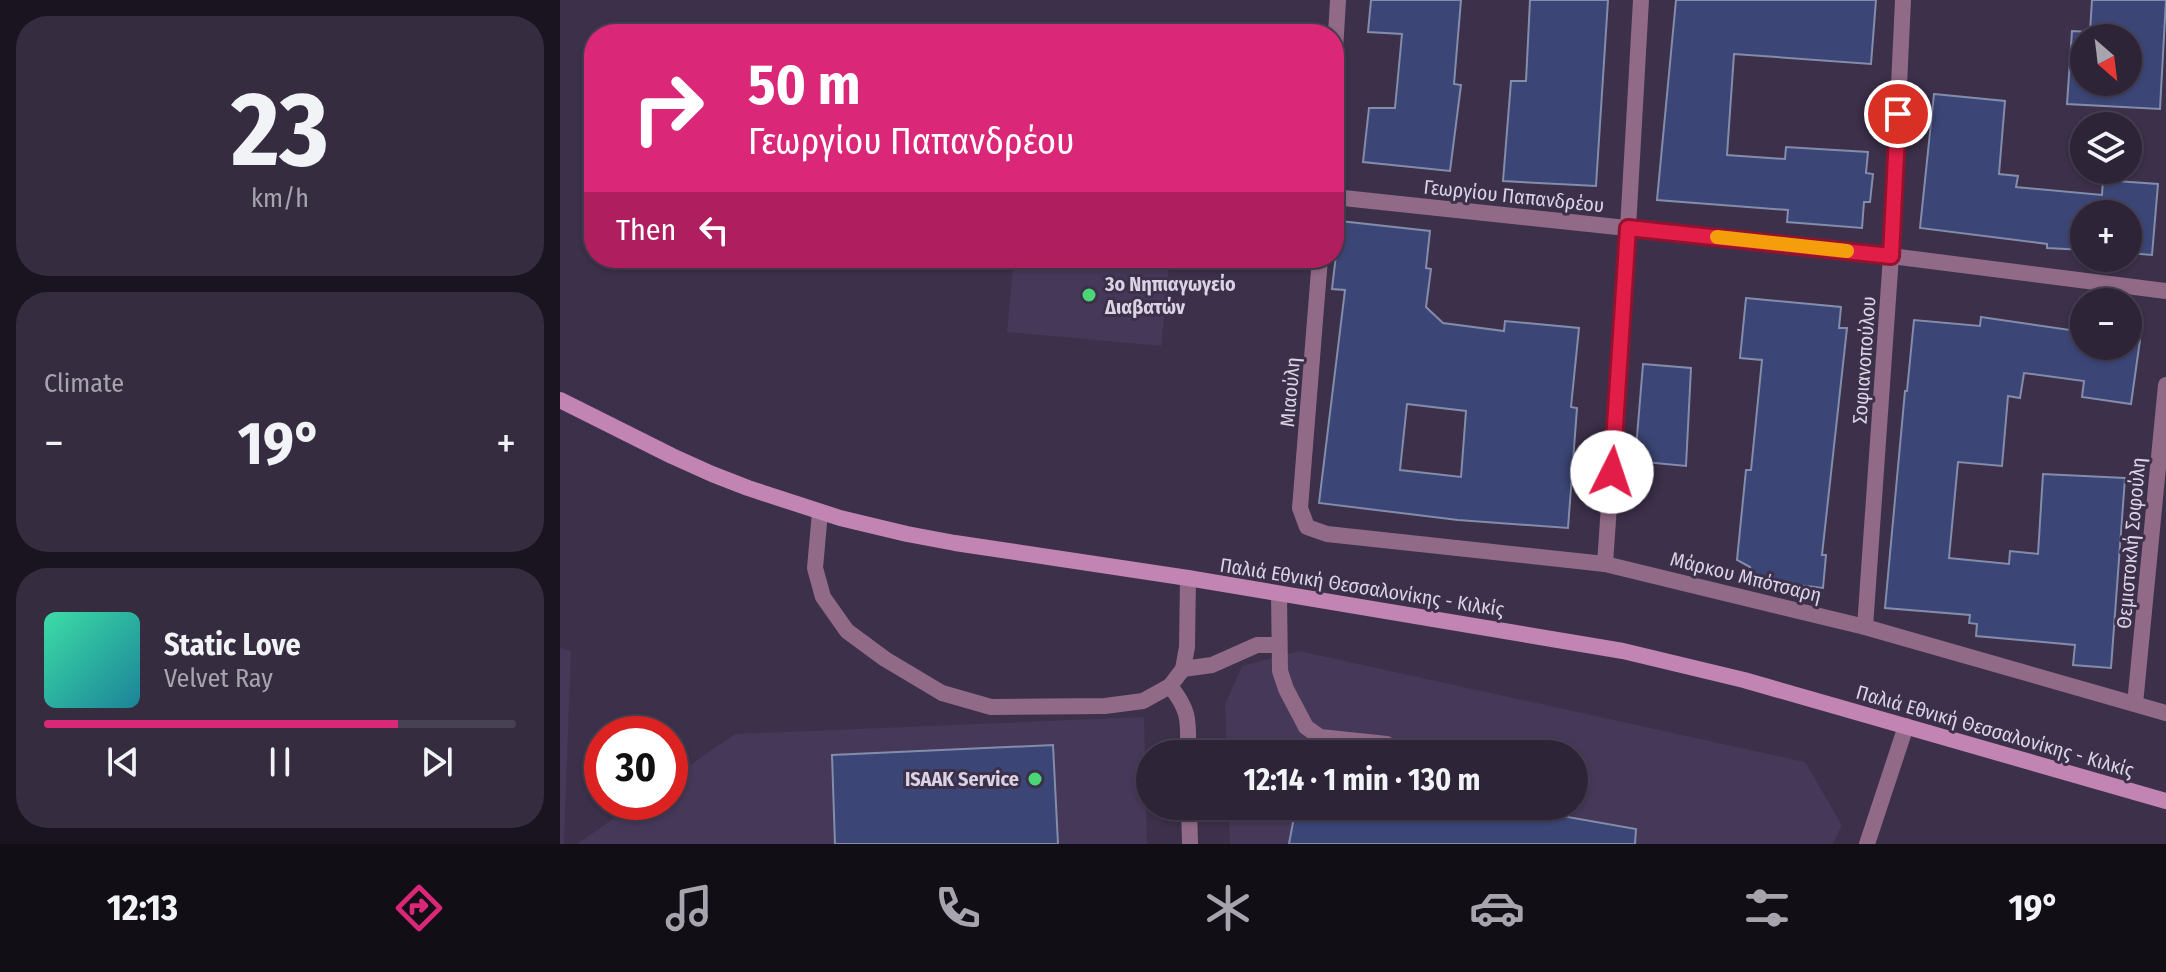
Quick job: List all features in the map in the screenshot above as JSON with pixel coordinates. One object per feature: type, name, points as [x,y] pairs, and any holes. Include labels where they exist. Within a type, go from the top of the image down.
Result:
[{"type":"main road","name":"Παλιά Εθνική Θεσσαλονίκης - Κιλκίς","points":[[560,400],[672,456],[748,488],[820,512],[907,534],[1623,651],[1744,680],[2166,801]]},
{"type":"street","points":[[1337,24],[1338,0]]},
{"type":"street","points":[[1605,564],[1641,0]]},
{"type":"street","name":"Σοφιανοπούλου","points":[[1865,627],[1891,256],[1903,0]]},
{"type":"street","name":"Γεωργίου Παπανδρέου","points":[[1344,198],[1891,256],[2166,291]]},
{"type":"street","name":"Μιαούλη","points":[[1307,527],[1300,508],[1319,268]]},
{"type":"street","name":"Θεμιστοκλή Σοφούλη","points":[[2135,704],[2166,385]]},
{"type":"street","points":[[820,512],[815,568],[823,597],[847,631],[885,659],[942,693],[991,707],[1105,706],[1143,701],[1170,686],[1183,669],[1187,647],[1188,578]]},
{"type":"street","name":"Μάρκου Μπότσαρη","points":[[1307,527],[1327,534],[1605,564],[1865,627],[2166,713]]},
{"type":"street","points":[[1279,594],[1280,671],[1286,689],[1306,727],[1320,737],[1349,740]]},
{"type":"street","points":[[1183,669],[1212,665],[1257,645],[1279,645]]},
{"type":"street","points":[[1170,686],[1183,702],[1188,719],[1188,740]]},
{"type":"street","points":[[1867,844],[1906,726]]},
{"type":"street","points":[[1189,820],[1190,844]]},
{"type":"shaded area","name":"3ο Νηπιαγωγείο Διαβατών","points":[[1013,268],[1169,268],[1161,346],[1007,332]]},
{"type":"shaded area","points":[[560,648],[571,651],[564,844],[560,844]]},
{"type":"shaded area","points":[[1299,651],[1805,762],[1842,825],[1833,844],[1230,844],[1229,820],[1588,820],[1588,740],[1226,740],[1225,705],[1242,666]]},
{"type":"shaded area","points":[[1144,717],[1145,740],[1136,740],[1136,820],[1146,820],[1147,844],[577,844],[611,820],[688,820],[688,767],[735,734]]},
{"type":"building","points":[[1371,0],[1461,0],[1454,84],[1461,85],[1450,171],[1363,162],[1369,108],[1395,108],[1402,34],[1368,32]]},
{"type":"building","points":[[1530,0],[1608,0],[1596,186],[1503,181],[1511,81],[1526,81]]},
{"type":"building","points":[[1676,0],[1876,0],[1871,64],[1734,54],[1727,155],[1785,159],[1786,147],[1868,152],[1866,173],[1873,174],[1870,202],[1864,202],[1862,228],[1787,222],[1788,210],[1657,200]]},
{"type":"building","points":[[2092,0],[2166,0],[2160,109],[2067,104],[2070,60],[2070,96],[2142,96],[2142,24],[2090,24]]},
{"type":"building","points":[[1934,94],[2005,101],[1999,174],[2018,176],[2016,187],[2102,195],[2103,184],[2158,184],[2152,255],[2142,254],[2142,200],[2070,200],[2070,249],[1920,228]]},
{"type":"building","points":[[1344,221],[1430,231],[1426,268],[1431,269],[1426,307],[1443,323],[1504,331],[1505,321],[1579,328],[1571,407],[1577,408],[1568,528],[1458,520],[1319,503],[1345,290],[1332,289],[1334,268],[1344,268]],"holes":[[[1407,404],[1466,411],[1461,477],[1400,470]]]},
{"type":"building","points":[[1746,298],[1841,307],[1839,328],[1847,328],[1822,555],[1826,555],[1823,588],[1755,580],[1750,567],[1737,560],[1746,470],[1751,470],[1762,360],[1740,358]]},
{"type":"building","points":[[1981,317],[2070,330],[2070,360],[2137,360],[2131,404],[2082,397],[2084,381],[2024,373],[2020,398],[2008,396],[2002,466],[1958,462],[1949,558],[2009,564],[2010,551],[2038,554],[2043,474],[2125,478],[2111,668],[2073,665],[2075,645],[1976,636],[1977,624],[1969,623],[1970,615],[1885,608],[1914,320],[1980,326]]},
{"type":"building","points":[[1643,364],[1691,368],[1686,466],[1635,461]]},
{"type":"building","points":[[1053,745],[1058,844],[835,844],[832,755]]},
{"type":"building","points":[[1293,820],[1585,820],[1636,829],[1635,844],[1289,844]]},
{"type":"slow traffic","points":[[1717,237],[1847,251]]},
{"type":"place","name":"3ο Νηπιαγωγείο Διαβατών","points":[[1089,295]]},
{"type":"place","name":"ISAAK Service","points":[[1035,779]]},
{"type":"route","points":[[1612,472],[1628,228],[1891,256],[1898,114]]}]
